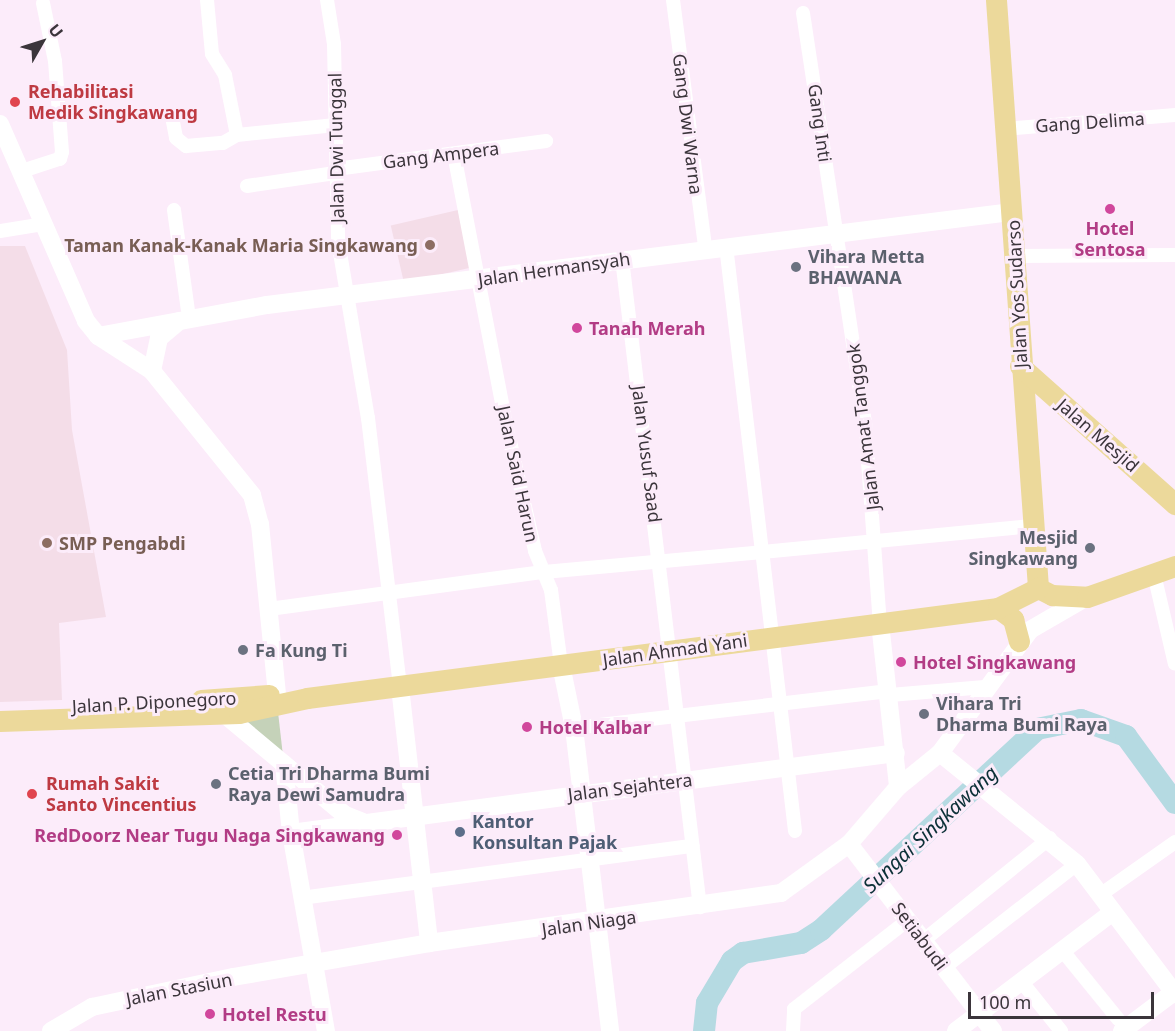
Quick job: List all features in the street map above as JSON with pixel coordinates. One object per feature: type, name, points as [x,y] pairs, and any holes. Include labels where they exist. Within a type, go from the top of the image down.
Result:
[{"type":"main road","name":"Jalan Yos Sudarso","points":[[996,0],[1012,212],[1020,366],[1027,411],[1038,588]]},
{"type":"main road","name":"Jalan Mesjid","points":[[1020,366],[1175,504]]},
{"type":"main road","points":[[1027,411],[1059,402]]},
{"type":"main road","points":[[1038,588],[1052,595],[1087,597],[1175,566]]},
{"type":"main road","name":"Jalan Ahmad Yani","points":[[307,698],[998,608],[1038,588]]},
{"type":"main road","points":[[998,608],[1013,619],[1019,641]]},
{"type":"main road","name":"Jalan P. Diponegoro","points":[[0,710],[277,695],[307,698]]},
{"type":"main road","name":"Jalan P. Diponegoro","points":[[0,721],[224,713],[307,698]]},
{"type":"street","points":[[207,0],[212,54],[225,75],[237,135]]},
{"type":"street","name":"Jalan Dwi Tunggal","points":[[327,0],[345,296],[368,418],[387,595],[400,687]]},
{"type":"street","name":"Gang Dwi Warna","points":[[673,0],[705,248]]},
{"type":"street","points":[[22,171],[60,159],[62,152],[55,61],[43,3]]},
{"type":"street","name":"Gang Inti","points":[[803,13],[836,232]]},
{"type":"street","name":"Gang Delima","points":[[1005,129],[1175,115]]},
{"type":"street","points":[[173,122],[176,138],[186,146],[223,143],[237,135],[335,125]]},
{"type":"street","points":[[1,130],[22,171],[78,308],[98,336],[152,371],[252,495],[269,609],[277,695]]},
{"type":"street","name":"Gang Ampera","points":[[247,186],[546,141]]},
{"type":"street","name":"Jalan Said Harun","points":[[454,154],[480,279],[506,424],[544,572],[561,665]]},
{"type":"street","points":[[152,371],[161,334],[186,319],[174,210]]},
{"type":"street","name":"Jalan Hermansyah","points":[[98,336],[186,319],[345,296],[705,248],[1012,212]]},
{"type":"street","points":[[0,231],[44,224]]},
{"type":"street","name":"Jalan Amat Tanggok","points":[[836,232],[865,421],[880,623]]},
{"type":"street","points":[[726,247],[785,766],[795,831]]},
{"type":"street","points":[[1014,256],[1175,255]]},
{"type":"street","name":"Jalan Yusuf Saad","points":[[622,259],[700,907]]},
{"type":"street","points":[[269,609],[387,595],[544,572],[659,560],[876,545],[1034,526]]},
{"type":"street","points":[[1154,574],[1175,664]]},
{"type":"street","points":[[849,844],[898,788],[939,753],[1019,641],[1087,597]]},
{"type":"street","points":[[880,623],[896,753],[898,788]]},
{"type":"street","points":[[561,665],[574,728],[610,1031]]},
{"type":"street","points":[[400,687],[412,815],[429,943]]},
{"type":"street","points":[[574,728],[889,693],[985,687]]},
{"type":"street","points":[[224,713],[345,815],[365,823]]},
{"type":"street","name":"Jalan Sejahtera","points":[[291,833],[412,815],[896,753]]},
{"type":"street","points":[[939,753],[1050,838],[1077,864],[1174,993],[1120,1025],[1062,950]]},
{"type":"street","points":[[284,764],[301,898],[326,1031]]},
{"type":"street","points":[[924,940],[1050,838]]},
{"type":"street","points":[[1100,896],[1175,842]]},
{"type":"street","name":"Setiabudi","points":[[849,844],[993,1031]]},
{"type":"street","name":"Jalan Niaga","points":[[314,965],[429,943],[598,922],[781,893],[849,844]]},
{"type":"street","points":[[301,898],[693,846]]},
{"type":"street","points":[[945,967],[1077,864]]},
{"type":"street","points":[[956,1031],[1113,912]]},
{"type":"street","points":[[793,1031],[789,1018],[794,1009],[908,920]]},
{"type":"street","name":"Jalan Stasiun","points":[[51,1031],[104,1004],[314,965]]},
{"type":"street","points":[[1021,981],[1061,1031]]},
{"type":"shaded area","name":"Taman Kanak-Kanak Maria Singkawang","points":[[458,210],[471,267],[404,283],[391,226]]},
{"type":"shaded area","name":"SMP Pengabdi","points":[[0,246],[25,246],[67,350],[72,430],[106,617],[59,623],[62,700],[0,702]]},
{"type":"green space","points":[[278,712],[283,756],[247,722]]},
{"type":"waterway","name":"Sungai Singkawang","points":[[704,1031],[707,1003],[732,961],[743,953],[801,943],[821,930],[1037,729],[1081,720],[1126,736],[1175,803]]},
{"type":"place","name":"Rehabilitasi Medik Singkawang","points":[[15,102]]},
{"type":"place","name":"Hotel Sentosa","points":[[1110,209]]},
{"type":"place","name":"Taman Kanak-Kanak Maria Singkawang","points":[[430,245]]},
{"type":"place","name":"Vihara Metta BHAWANA","points":[[796,267]]},
{"type":"place","name":"Tanah Merah","points":[[577,328]]},
{"type":"place","name":"SMP Pengabdi","points":[[47,543]]},
{"type":"place","name":"Mesjid Singkawang","points":[[1090,548]]},
{"type":"place","name":"Fa Kung Ti","points":[[243,650]]},
{"type":"place","name":"Hotel Singkawang","points":[[901,662]]},
{"type":"place","name":"Vihara Tri Dharma Bumi Raya","points":[[924,714]]},
{"type":"place","name":"Hotel Kalbar","points":[[527,727]]},
{"type":"place","name":"Cetia Tri Dharma Bumi Raya Dewi Samudra","points":[[216,784]]},
{"type":"place","name":"Rumah Sakit Santo Vincentius","points":[[32,794]]},
{"type":"place","name":"Kantor Konsultan Pajak","points":[[460,832]]},
{"type":"place","name":"RedDoorz Near Tugu Naga Singkawang","points":[[397,835]]},
{"type":"place","name":"Hotel Restu","points":[[210,1014]]}]
